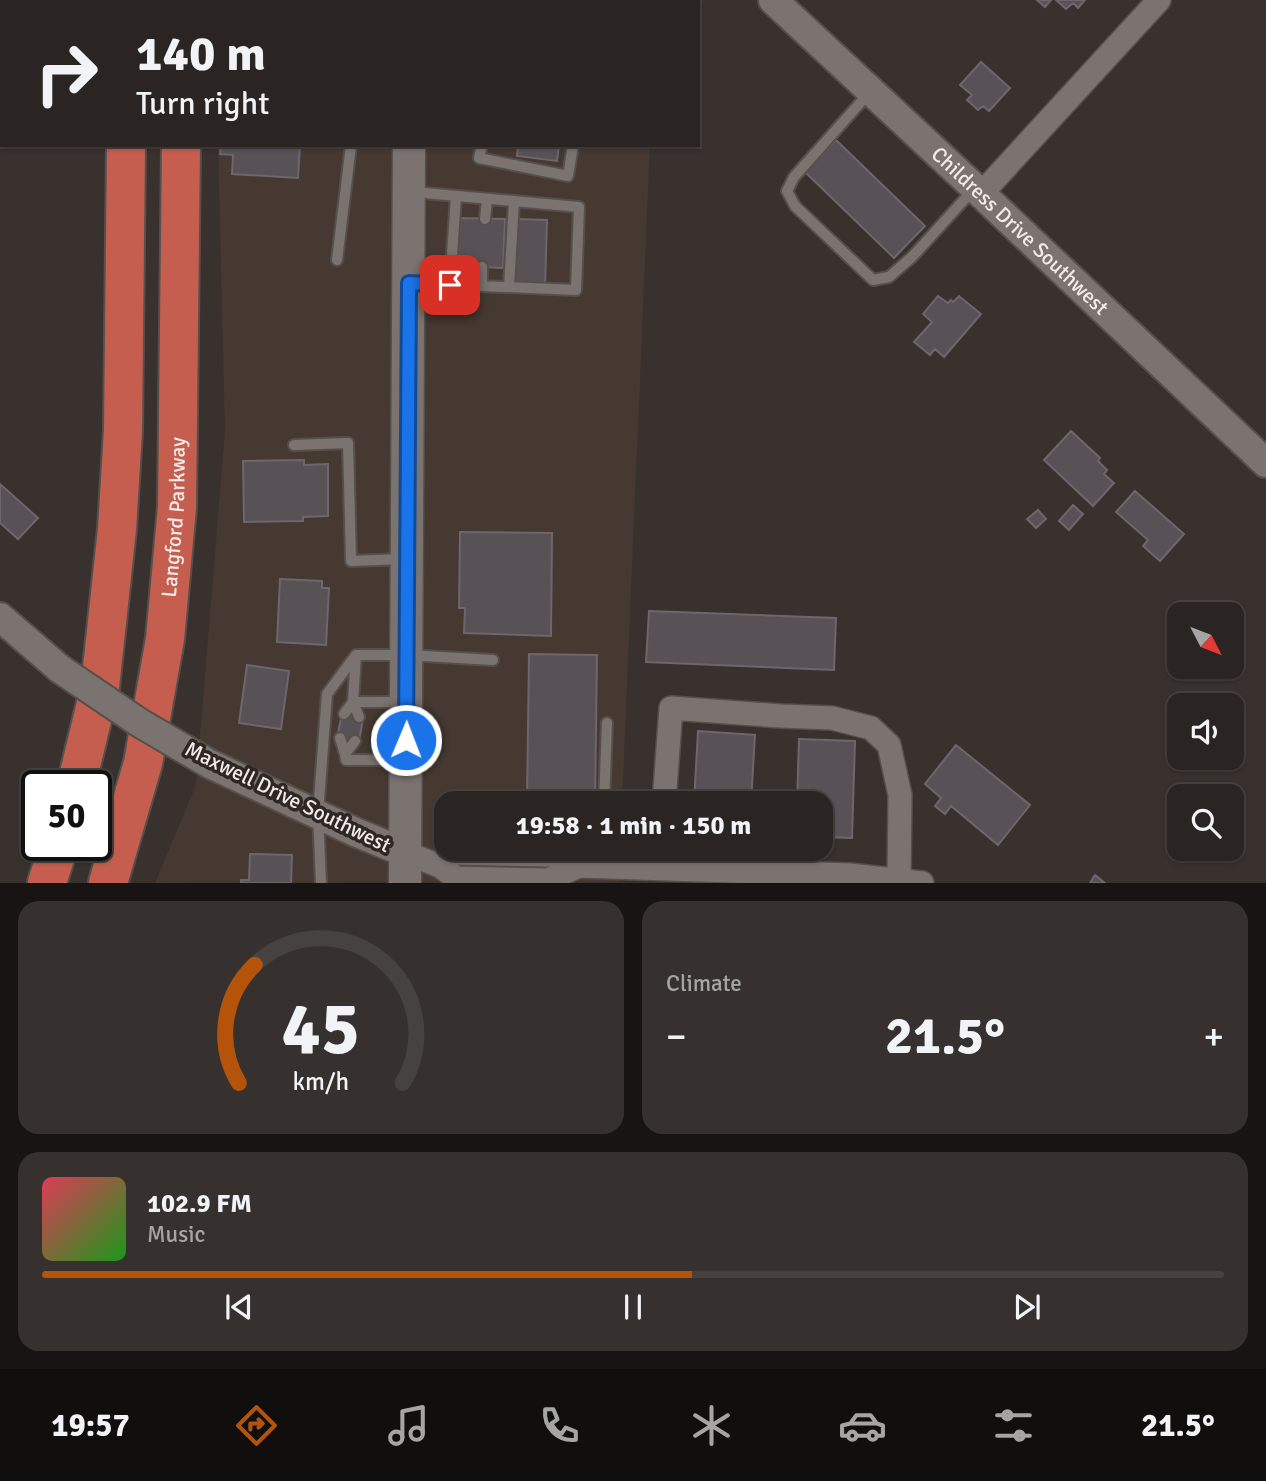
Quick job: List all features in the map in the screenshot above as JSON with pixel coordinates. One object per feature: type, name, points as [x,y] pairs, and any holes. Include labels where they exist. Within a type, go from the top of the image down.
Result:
[{"type":"highway","points":[[80,770],[100,687],[117,529],[124,403],[125,147]]},
{"type":"highway","name":"Langford Parkway","points":[[108,883],[143,763],[165,639],[177,507],[181,147]]},
{"type":"highway","points":[[47,883],[54,861]]},
{"type":"main road","points":[[406,868],[409,147]]},
{"type":"street","name":"Childress Drive Southwest","points":[[773,0],[1266,463]]},
{"type":"street","points":[[978,191],[1160,0]]},
{"type":"street","name":"Maxwell Drive Southwest","points":[[0,617],[60,669],[140,723],[210,764],[318,814],[406,868]]},
{"type":"street","points":[[665,791],[671,708],[831,718],[871,728],[889,745],[900,795],[899,880]]},
{"type":"street","points":[[440,866],[445,861]]},
{"type":"street","points":[[565,861],[579,866]]},
{"type":"street","points":[[406,868],[440,866],[456,878],[548,880],[579,866],[630,861]]},
{"type":"street","points":[[694,861],[922,883]]},
{"type":"lane","points":[[870,91],[794,177],[788,191],[795,205],[873,280],[889,277],[978,191]]},
{"type":"lane","points":[[337,260],[351,147]]},
{"type":"lane","points":[[482,147],[480,158],[568,176],[573,147]]},
{"type":"lane","points":[[409,283],[576,290],[579,207],[410,192]]},
{"type":"lane","points":[[450,285],[456,196]]},
{"type":"lane","points":[[485,219],[487,199]]},
{"type":"lane","points":[[509,287],[514,201]]},
{"type":"lane","points":[[482,267],[482,286]]},
{"type":"lane","points":[[294,444],[348,443],[351,561],[408,559]]},
{"type":"lane","points":[[356,655],[493,660]]},
{"type":"lane","points":[[356,655],[354,702],[359,717]]},
{"type":"lane","points":[[321,883],[318,814],[327,694],[356,655]]},
{"type":"lane","points":[[354,702],[407,702]]},
{"type":"lane","points":[[344,714],[354,702]]},
{"type":"lane","points":[[604,791],[607,723]]},
{"type":"lane","points":[[340,738],[346,757]]},
{"type":"lane","points":[[346,757],[355,741]]},
{"type":"lane","points":[[322,760],[346,757],[406,760]]},
{"type":"lane","points":[[495,861],[495,879]]},
{"type":"shaded area","points":[[218,147],[650,147],[623,791],[434,791],[434,861],[620,861],[619,882],[155,883],[196,785],[225,431]]},
{"type":"building","points":[[1037,0],[1051,0],[1045,7]]},
{"type":"building","points":[[1056,0],[1085,0],[1078,8],[1073,3],[1066,9]]},
{"type":"building","points":[[981,62],[1010,88],[989,111],[983,106],[978,110],[967,100],[972,95],[960,85]]},
{"type":"building","points":[[836,140],[925,226],[894,258],[805,172]]},
{"type":"building","points":[[221,147],[300,147],[298,178],[232,174],[233,155],[220,154]]},
{"type":"building","points":[[518,147],[559,147],[557,161],[517,156]]},
{"type":"building","points":[[458,218],[505,219],[503,268],[456,266]]},
{"type":"building","points":[[515,219],[547,220],[545,288],[513,287]]},
{"type":"building","points":[[938,296],[948,303],[959,296],[981,314],[944,357],[935,349],[930,355],[914,342],[932,322],[923,314]]},
{"type":"building","points":[[1071,431],[1100,458],[1098,461],[1107,470],[1104,474],[1114,483],[1093,506],[1044,460]]},
{"type":"building","points":[[304,460],[304,465],[328,464],[328,516],[303,517],[303,521],[244,522],[243,461]]},
{"type":"building","points":[[0,484],[38,518],[18,539],[0,523]]},
{"type":"building","points":[[1135,491],[1184,534],[1160,561],[1143,546],[1148,540],[1116,512]]},
{"type":"building","points":[[1073,505],[1083,514],[1069,530],[1059,521]]},
{"type":"building","points":[[1038,510],[1046,519],[1036,528],[1027,519]]},
{"type":"building","points":[[460,532],[552,533],[551,636],[464,633],[465,608],[459,608]]},
{"type":"building","points":[[280,579],[322,581],[322,588],[329,588],[326,645],[277,642]]},
{"type":"building","points":[[649,611],[836,618],[834,670],[646,662]]},
{"type":"building","points":[[529,654],[597,655],[595,791],[527,791]]},
{"type":"building","points":[[247,665],[289,671],[281,729],[239,723]]},
{"type":"building","points":[[342,714],[363,718],[359,742],[337,738]]},
{"type":"building","points":[[698,731],[755,735],[752,791],[695,791]]},
{"type":"building","points":[[799,739],[855,741],[852,838],[833,837],[833,791],[797,791]]},
{"type":"building","points":[[956,745],[1030,805],[998,845],[951,806],[945,814],[935,806],[941,798],[925,784]]},
{"type":"building","points":[[250,854],[292,855],[291,883],[241,883],[241,880],[249,880]]},
{"type":"building","points":[[1095,875],[1105,883],[1090,883]]},
{"type":"route","points":[[406,740],[409,283],[450,285]]}]
